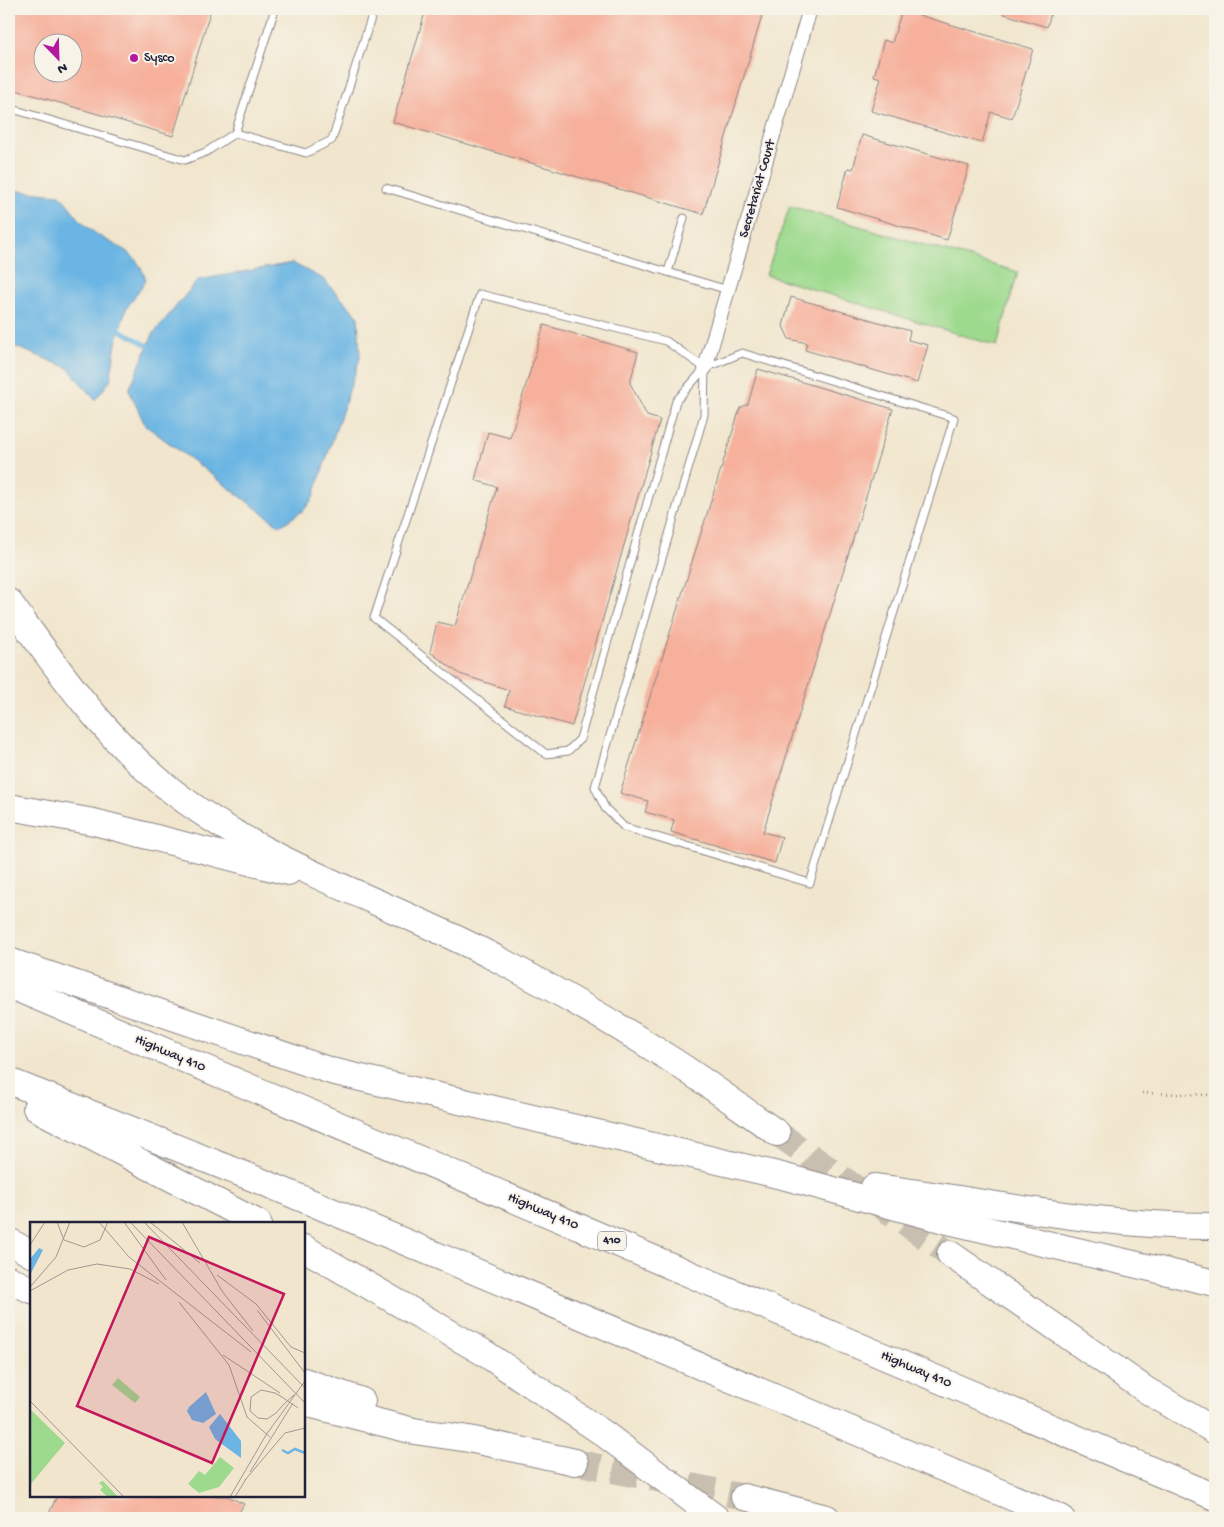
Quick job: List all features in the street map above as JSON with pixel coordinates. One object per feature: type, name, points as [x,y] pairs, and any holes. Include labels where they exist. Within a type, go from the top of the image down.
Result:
[{"type":"highway","points":[[9,602],[62,675],[115,738],[160,782],[190,805],[259,845],[334,884],[502,961],[660,1052],[777,1132]]},
{"type":"highway","points":[[9,807],[94,822],[334,884]]},
{"type":"highway","points":[[9,961],[331,1071],[782,1176],[944,1220],[1215,1283]]},
{"type":"highway","name":"Highway 410","points":[[9,985],[1215,1497]]},
{"type":"highway","points":[[9,1081],[265,1183],[1061,1518]]},
{"type":"highway","points":[[9,1094],[256,1222]]},
{"type":"highway","points":[[782,1176],[905,1191],[1044,1214],[1127,1223],[1215,1226]]},
{"type":"highway","points":[[9,1241],[30,1253]]},
{"type":"highway","points":[[305,1249],[486,1354],[603,1433],[716,1518]]},
{"type":"highway","points":[[950,1254],[1146,1390],[1215,1431]]},
{"type":"highway","points":[[9,1279],[30,1290]]},
{"type":"highway","points":[[305,1381],[416,1417],[469,1439]]},
{"type":"highway","points":[[305,1402],[414,1431],[469,1439],[575,1462]]},
{"type":"highway","points":[[744,1497],[827,1518]]},
{"type":"street","name":"Secretariat Court","points":[[705,368],[810,9]]},
{"type":"lane","points":[[9,108],[185,160],[206,152],[235,133],[275,9]]},
{"type":"lane","points":[[235,133],[306,153],[332,140],[374,9]]},
{"type":"lane","points":[[386,188],[728,290]]},
{"type":"lane","points":[[668,272],[684,218]]},
{"type":"lane","points":[[705,368],[666,341],[480,294],[374,618],[546,754],[568,751],[580,739],[676,401],[705,368],[742,353],[954,418],[810,883],[624,827],[605,808],[595,787],[704,415],[705,368]]},
{"type":"path","points":[[1142,1093],[1215,1095]]},
{"type":"green space","points":[[790,206],[1018,272],[997,346],[766,275]]},
{"type":"water","points":[[9,190],[60,195],[87,226],[130,254],[141,269],[146,280],[126,309],[116,343],[110,381],[95,400],[68,368],[9,344]]},
{"type":"water","points":[[292,263],[323,279],[358,316],[360,358],[313,498],[304,510],[280,526],[145,425],[129,390],[153,334],[198,280]]},
{"type":"building","name":"Sysco","points":[[9,9],[211,9],[173,136],[9,88]]},
{"type":"building","points":[[426,9],[764,9],[703,214],[393,122]]},
{"type":"building","points":[[998,9],[1052,9],[1047,27],[998,12]]},
{"type":"building","points":[[902,10],[1033,49],[1012,118],[991,112],[982,143],[871,111],[881,78],[874,76],[884,40],[892,43]]},
{"type":"building","points":[[862,135],[969,166],[947,240],[837,207],[848,168],[853,169]]},
{"type":"building","points":[[791,297],[910,331],[908,340],[928,345],[917,383],[805,350],[807,343],[789,339],[783,326]]},
{"type":"building","points":[[544,325],[638,352],[630,383],[647,416],[660,420],[572,726],[505,706],[509,690],[460,674],[430,652],[437,622],[455,626],[497,487],[475,480],[488,432],[510,438]]},
{"type":"building","points":[[758,369],[893,409],[763,832],[782,837],[775,863],[671,832],[674,820],[645,812],[648,801],[620,793],[740,408],[748,404]]},
{"type":"building","points":[[57,1497],[229,1497],[244,1504],[236,1518],[47,1518]]},
{"type":"waterway","points":[[115,327],[152,348]]},
{"type":"tunnel","points":[[777,1133],[950,1254]]},
{"type":"tunnel","points":[[575,1462],[744,1497]]},
{"type":"place","name":"Sysco","points":[[134,58]]}]
